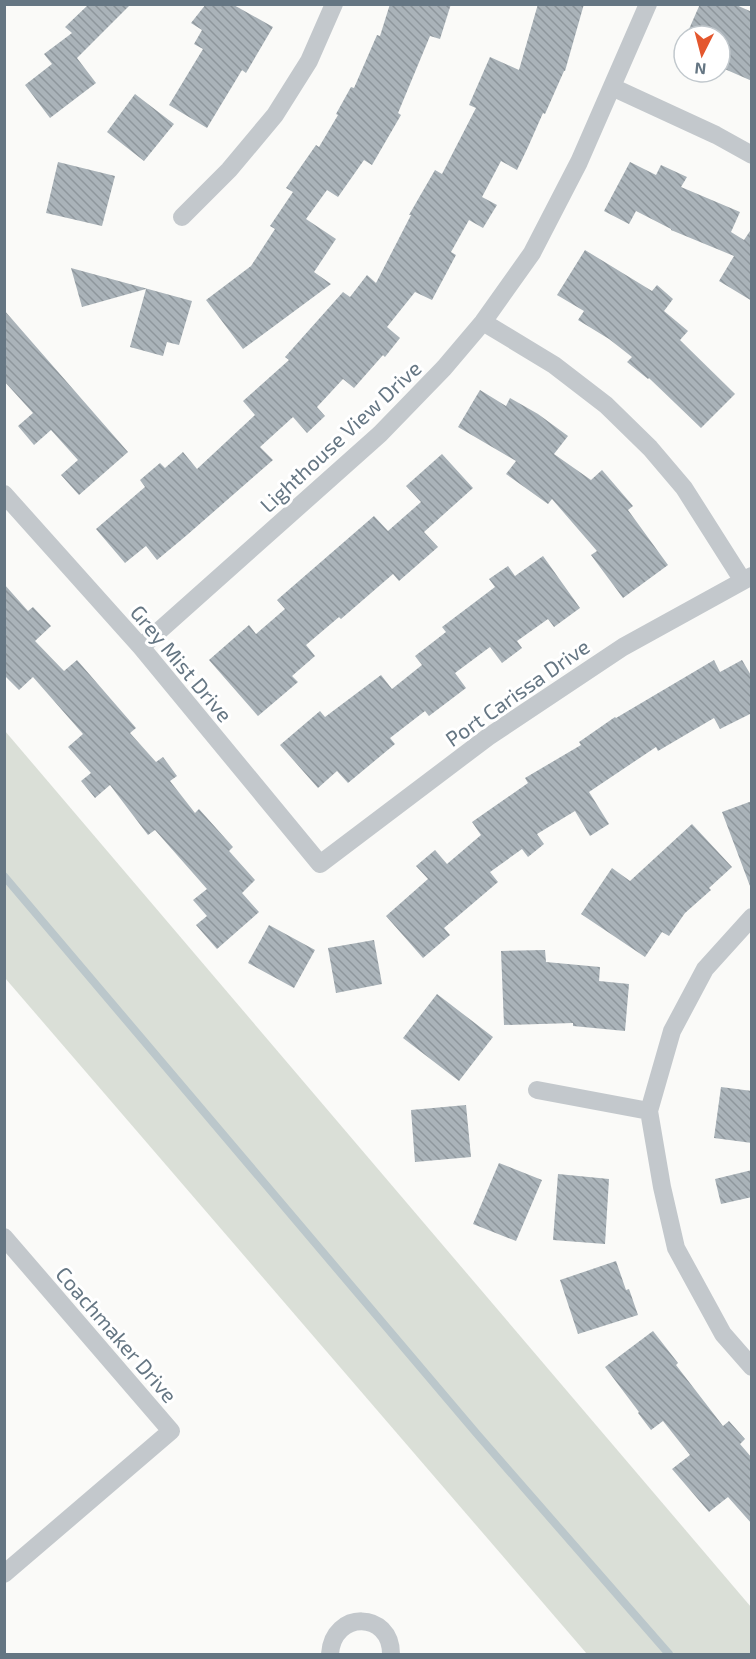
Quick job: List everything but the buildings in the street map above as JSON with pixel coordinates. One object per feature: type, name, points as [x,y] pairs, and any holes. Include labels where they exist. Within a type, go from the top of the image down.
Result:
[{"type":"street","points":[[182,217],[229,170],[275,115],[309,61],[334,4]]},
{"type":"street","name":"Lighthouse View Drive","points":[[141,647],[380,434],[444,368],[483,322],[532,253],[579,162],[648,4]]},
{"type":"street","points":[[612,87],[716,135],[752,155]]},
{"type":"street","points":[[483,322],[554,365],[606,405],[650,448],[684,488],[747,578]]},
{"type":"street","name":"Grey Mist Drive","points":[[4,494],[141,647],[320,864]]},
{"type":"street","name":"Port Carissa Drive","points":[[320,864],[488,737],[623,647],[747,578]]},
{"type":"street","points":[[752,917],[705,969],[672,1031],[649,1111],[662,1187],[676,1248],[723,1334],[752,1367]]},
{"type":"street","points":[[537,1090],[649,1111]]},
{"type":"street","name":"Coachmaker Drive","points":[[4,1237],[171,1431],[4,1574]]},
{"type":"street","points":[[330,1654],[335,1634],[352,1622],[362,1621],[381,1629],[388,1637],[391,1654]]},
{"type":"shaded area","points":[[5,731],[751,1607],[751,1654],[587,1654],[5,978]]},
{"type":"waterway","points":[[4,876],[477,1434],[669,1654]]}]
